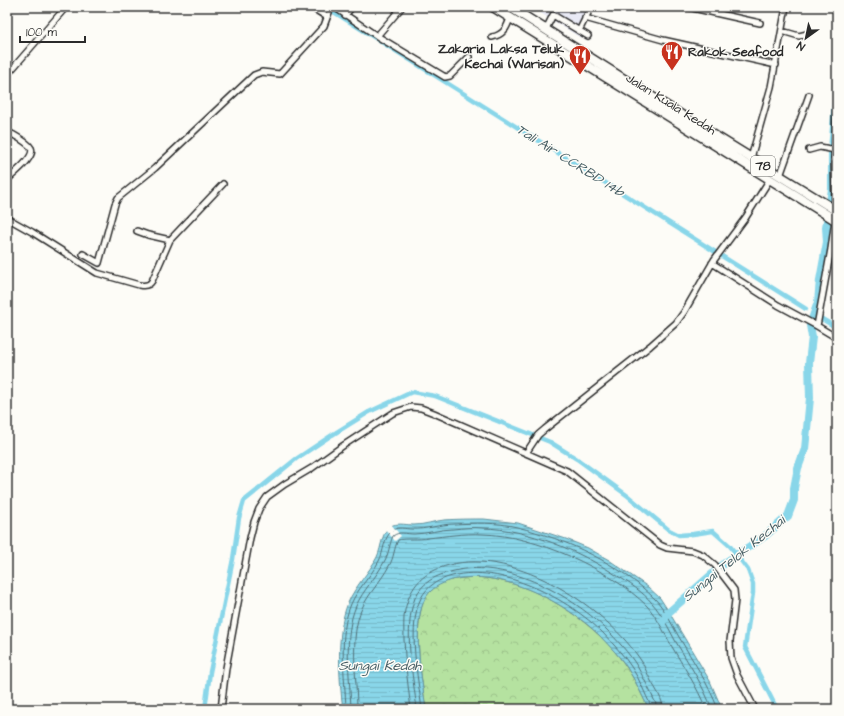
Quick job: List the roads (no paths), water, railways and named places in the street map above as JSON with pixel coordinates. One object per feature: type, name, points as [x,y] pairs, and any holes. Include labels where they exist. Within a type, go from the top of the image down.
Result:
[{"type":"main road","name":"Jalan Kuala Kedah","points":[[492,7],[770,179],[816,202]]},
{"type":"main road","name":"Jalan Kuala Kedah","points":[[510,7],[780,176],[836,218]]},
{"type":"main road","points":[[610,80],[615,73]]},
{"type":"main road","points":[[708,141],[709,132]]},
{"type":"street","points":[[7,75],[66,7]]},
{"type":"street","points":[[311,7],[327,15]]},
{"type":"street","points":[[83,254],[99,264],[115,204],[118,198],[155,168],[254,75],[262,72],[280,74],[324,26],[327,15],[332,7],[446,77],[452,74],[469,57]]},
{"type":"street","points":[[345,15],[352,7]]},
{"type":"street","points":[[377,36],[402,7]]},
{"type":"street","points":[[579,31],[591,7]]},
{"type":"street","points":[[688,7],[760,23]]},
{"type":"street","points":[[751,158],[769,96],[786,7]]},
{"type":"street","points":[[546,29],[553,15],[588,36]]},
{"type":"street","points":[[492,37],[498,36],[505,31],[510,18]]},
{"type":"street","points":[[585,18],[664,40],[776,65]]},
{"type":"street","points":[[782,31],[799,36],[807,34]]},
{"type":"street","points":[[780,176],[809,95]]},
{"type":"street","points":[[837,114],[836,140],[832,150],[836,195],[835,201],[837,203]]},
{"type":"street","points":[[7,131],[30,146],[32,151],[31,156],[27,161],[7,180]]},
{"type":"street","points":[[809,150],[820,147],[832,150]]},
{"type":"street","points":[[526,453],[538,435],[650,346],[676,323],[684,312],[713,261],[746,217],[770,179]]},
{"type":"street","points":[[7,218],[97,273],[142,286],[150,283],[170,240],[223,184]]},
{"type":"street","points":[[815,324],[836,218]]},
{"type":"street","points":[[137,231],[157,238],[170,240]]},
{"type":"street","points":[[713,261],[778,305],[815,324],[837,338]]},
{"type":"street","points":[[221,709],[226,668],[252,528],[259,509],[267,497],[273,492],[312,468],[393,413],[411,408],[421,408],[561,468],[572,474],[660,545],[667,548],[698,552],[715,565],[731,586],[735,595],[730,641],[731,658],[737,675],[755,709]]},
{"type":"water","name":"Sungai Kedah","points":[[484,519],[518,523],[588,548],[609,560],[648,587],[660,598],[669,612],[710,681],[722,709],[649,709],[635,680],[616,653],[600,636],[570,612],[551,600],[511,583],[471,577],[452,580],[439,585],[426,597],[420,612],[418,639],[420,669],[426,709],[343,709],[340,684],[340,641],[344,614],[351,597],[377,557],[386,531],[389,527],[396,524],[418,525],[444,520]]},
{"type":"waterway","name":"Tali Air CCRBD 14b","points":[[334,12],[806,309]]},
{"type":"waterway","name":"Sungai Telok Kechai","points":[[663,621],[669,612],[726,562],[765,536],[788,516],[794,500],[794,488],[798,468],[805,449],[810,398],[809,363],[812,337],[810,325],[818,302],[820,280],[827,242],[826,227],[832,189],[832,149],[837,92]]},
{"type":"waterway","name":"Tali Air CCRBD 14b","points":[[822,319],[837,328]]},
{"type":"waterway","points":[[205,709],[210,672],[233,559],[239,518],[244,501],[296,459],[332,435],[369,412],[412,392],[435,396],[550,442],[577,459],[628,496],[669,530],[679,535],[713,531],[730,546],[748,570],[753,584],[753,593],[745,647],[777,709]]},
{"type":"place","name":"Rakok Seafood","points":[[672,72]]},
{"type":"place","name":"Zakaria Laksa Teluk Kechai (Warisan)","points":[[580,76]]}]
